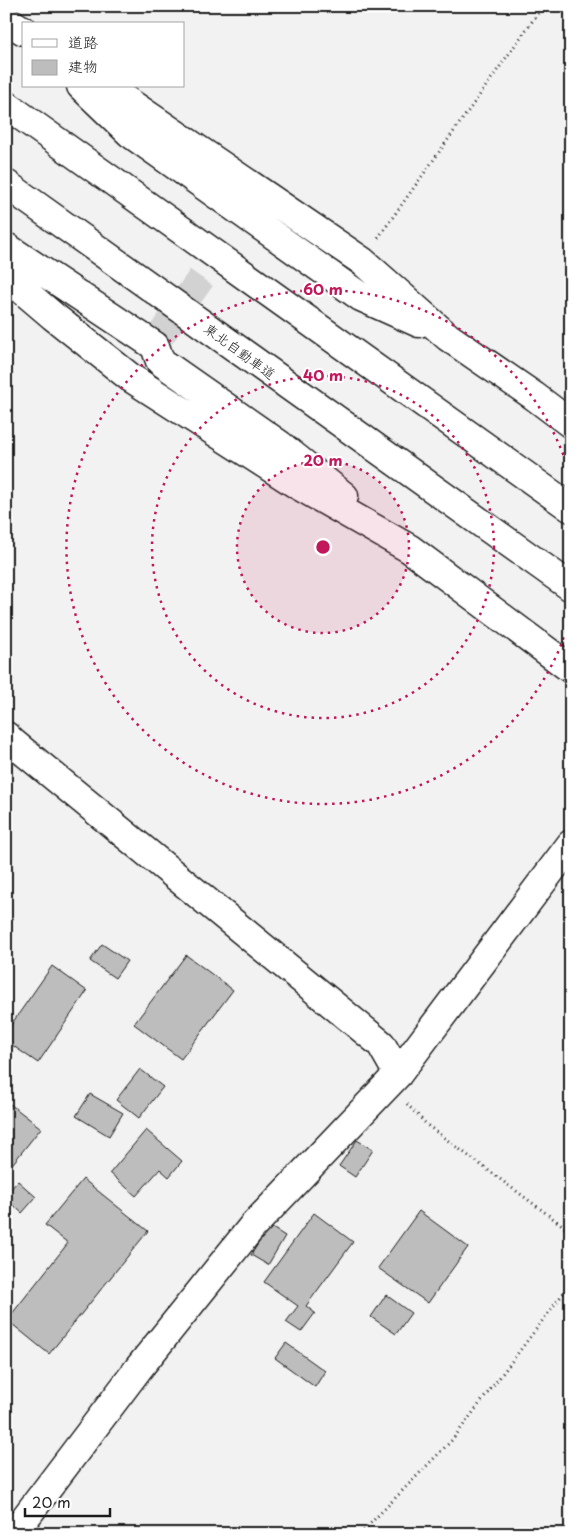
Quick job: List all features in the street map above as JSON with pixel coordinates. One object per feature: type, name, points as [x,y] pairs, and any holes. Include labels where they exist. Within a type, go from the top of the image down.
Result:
[{"type":"main road","points":[[6,20],[22,30]]},
{"type":"main road","points":[[83,88],[130,133],[239,224],[362,296],[448,337]]},
{"type":"main road","points":[[108,88],[362,261],[448,337],[571,424]]},
{"type":"main road","points":[[6,105],[571,508]]},
{"type":"main road","name":"東北自動車道","points":[[6,184],[571,587]]},
{"type":"main road","points":[[6,247],[158,340],[160,361],[280,445],[410,549],[571,669]]},
{"type":"main road","points":[[6,276],[131,378],[296,484],[410,549]]},
{"type":"main road","points":[[6,736],[381,1044],[394,1078]]},
{"type":"main road","points":[[13,1534],[138,1369],[252,1227],[394,1078],[571,844]]},
{"type":"path","points":[[362,261],[543,6]]},
{"type":"path","points":[[394,1078],[401,1098],[427,1126],[562,1225],[571,1234]]},
{"type":"path","points":[[360,1534],[453,1439],[571,1283]]},
{"type":"building","points":[[102,944],[127,961],[115,978],[90,961]]},
{"type":"building","points":[[186,955],[233,990],[181,1059],[134,1024]]},
{"type":"building","points":[[52,966],[87,991],[38,1063],[6,1041],[6,1032]]},
{"type":"building","points":[[140,1069],[163,1087],[139,1118],[116,1100]]},
{"type":"building","points":[[90,1094],[123,1113],[109,1136],[76,1116]]},
{"type":"building","points":[[10,1104],[41,1128],[6,1172],[6,1110]]},
{"type":"building","points":[[146,1130],[182,1161],[169,1177],[160,1169],[136,1196],[110,1173]]},
{"type":"building","points":[[357,1140],[373,1150],[355,1177],[339,1166]]},
{"type":"building","points":[[83,1179],[148,1231],[49,1354],[7,1320],[68,1243],[45,1225]]},
{"type":"building","points":[[18,1181],[36,1197],[22,1213],[6,1198],[6,1194]]},
{"type":"building","points":[[419,1211],[468,1247],[428,1303],[378,1268]]},
{"type":"building","points":[[314,1213],[353,1242],[306,1306],[315,1313],[301,1332],[286,1322],[298,1306],[264,1282]]},
{"type":"building","points":[[269,1226],[285,1236],[268,1265],[251,1255]]},
{"type":"building","points":[[386,1295],[411,1313],[396,1334],[371,1317]]},
{"type":"building","points":[[286,1343],[325,1371],[315,1387],[275,1358]]},
{"type":"tunnel","points":[[161,335],[233,233]]}]
